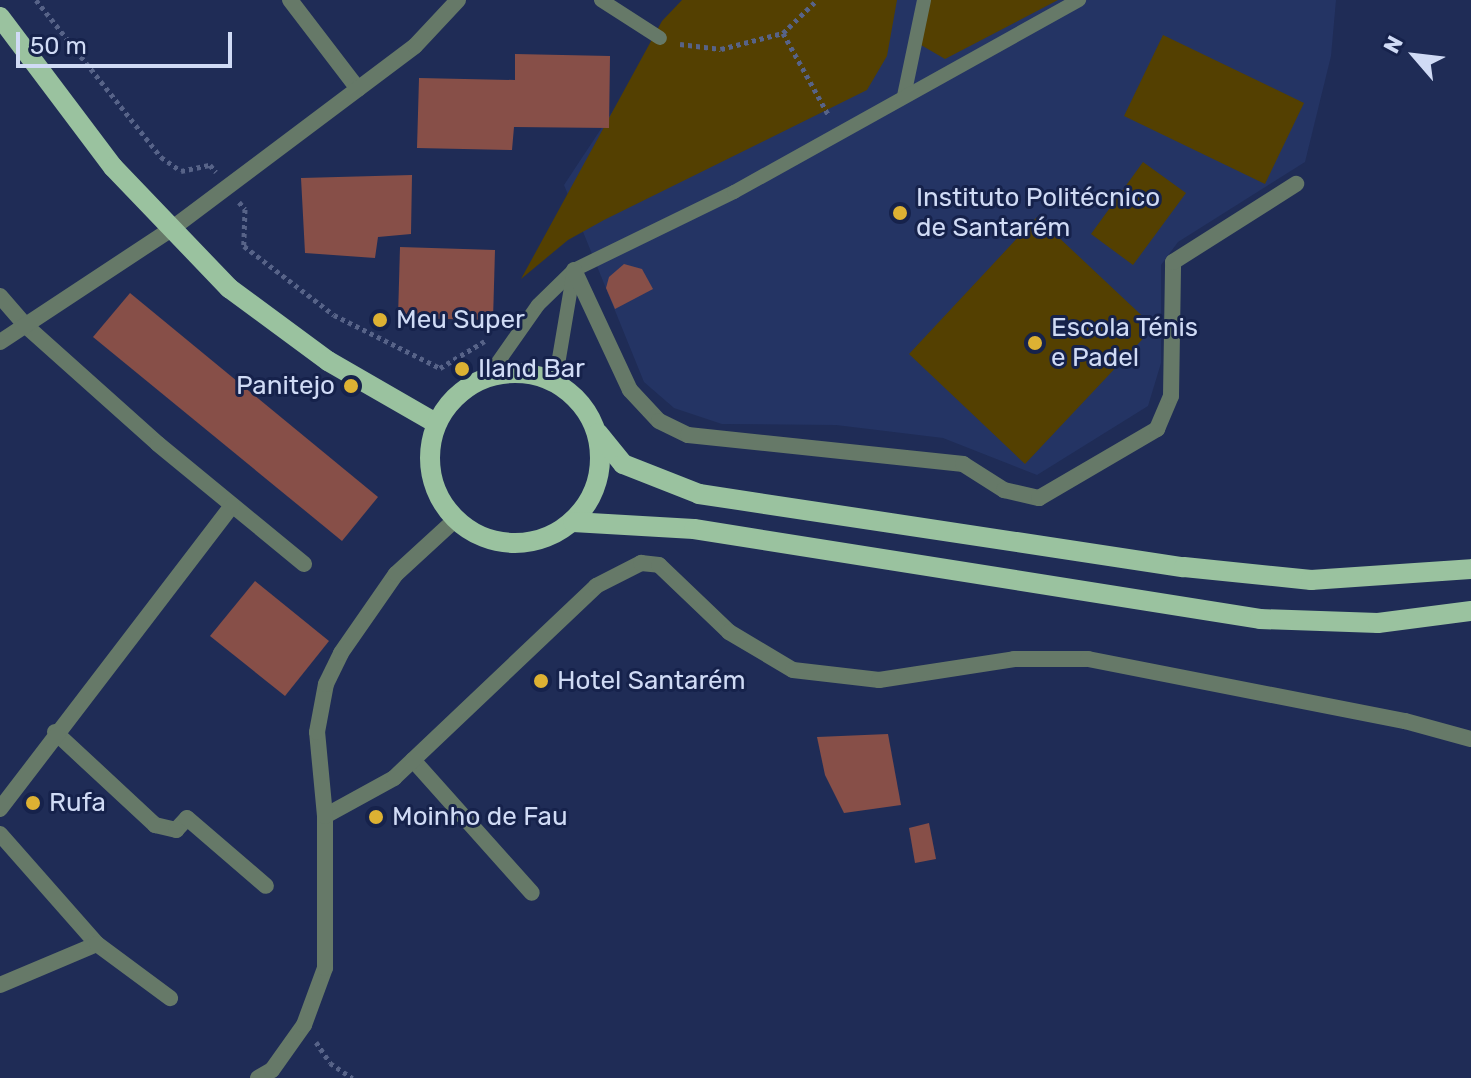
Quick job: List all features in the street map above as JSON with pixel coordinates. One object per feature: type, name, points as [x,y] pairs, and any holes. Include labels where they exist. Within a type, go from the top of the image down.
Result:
[{"type":"main road","points":[[0,17],[113,167],[170,230],[229,288],[328,361],[436,423]]},
{"type":"main road","points":[[598,433],[601,463],[591,498],[573,522],[536,541],[506,543],[481,537],[455,520],[438,496],[429,457],[436,423],[453,398],[489,375],[519,372],[555,382],[582,403],[598,433],[623,464],[699,494],[1184,567],[1311,580],[1471,569]]},
{"type":"main road","points":[[573,522],[694,529],[1260,619],[1378,623],[1471,611]]},
{"type":"street","points":[[290,0],[358,89]]},
{"type":"street","points":[[0,342],[170,230],[228,187],[415,46],[458,0]]},
{"type":"street","points":[[574,270],[630,390],[659,421],[688,435],[963,464],[1004,490],[1039,498],[1157,429],[1171,396],[1173,262],[1296,184]]},
{"type":"street","points":[[0,296],[25,325],[232,506],[304,564]]},
{"type":"street","points":[[0,809],[55,732],[232,506]]},
{"type":"street","points":[[258,1078],[272,1070],[304,1025],[325,968],[325,816],[317,732],[326,684],[341,653],[396,574],[455,520]]},
{"type":"street","points":[[325,816],[373,793],[413,760],[596,586],[641,563],[659,565],[729,632],[793,670],[879,680],[1014,659],[1088,659],[1405,721],[1471,739]]},
{"type":"street","points":[[55,732],[155,825],[176,830],[187,818],[266,886]]},
{"type":"street","points":[[413,760],[532,893]]},
{"type":"street","points":[[0,834],[97,944],[170,998]]},
{"type":"street","points":[[0,985],[97,944]]},
{"type":"lane","points":[[601,0],[660,38]]},
{"type":"lane","points":[[904,96],[924,0]]},
{"type":"lane","points":[[489,375],[538,305],[574,270],[734,192],[838,131],[1079,0]]},
{"type":"lane","points":[[555,382],[574,270]]},
{"type":"path","points":[[36,0],[161,157],[181,171],[210,165],[245,209],[244,246],[334,315],[440,368],[486,341]]},
{"type":"path","points":[[660,38],[694,49],[721,49],[783,33],[817,0]]},
{"type":"path","points":[[783,33],[838,131]]},
{"type":"path","points":[[304,1025],[330,1063],[352,1078]]},
{"type":"shaded area","points":[[682,0],[897,0],[887,56],[867,90],[604,220],[568,240],[521,279],[662,21]]},
{"type":"shaded area","name":"Instituto Politécnico de Santarém","points":[[686,0],[1336,0],[1331,56],[1305,162],[1178,242],[1161,265],[1161,363],[1148,406],[1037,475],[943,438],[836,425],[722,424],[674,408],[644,382],[564,185]]},
{"type":"shaded area","points":[[929,0],[1058,0],[945,59],[921,45]]},
{"type":"shaded area","points":[[1163,35],[1304,103],[1265,184],[1124,116]]},
{"type":"shaded area","name":"Escola Ténis e Padel","points":[[1143,162],[1186,193],[1133,265],[1091,234]]},
{"type":"shaded area","name":"Escola Ténis e Padel","points":[[1037,217],[1154,327],[1025,464],[909,354]]},
{"type":"building","points":[[515,54],[610,56],[609,128],[514,127],[512,150],[417,148],[419,78],[515,80]]},
{"type":"building","points":[[412,175],[411,234],[378,237],[375,258],[305,253],[301,178]]},
{"type":"building","points":[[400,247],[495,250],[493,320],[398,318]]},
{"type":"building","points":[[624,264],[642,269],[653,289],[615,309],[606,288],[609,277]]},
{"type":"building","points":[[130,293],[378,497],[342,541],[93,337]]},
{"type":"building","points":[[255,581],[329,641],[285,696],[210,636]]},
{"type":"building","points":[[888,734],[901,805],[844,813],[825,775],[817,737]]},
{"type":"building","points":[[929,823],[936,859],[915,863],[909,828]]},
{"type":"place","name":"Instituto Politécnico de Santarém","points":[[900,213]]},
{"type":"place","name":"Meu Super","points":[[380,320]]},
{"type":"place","name":"Escola Ténis e Padel","points":[[1035,343]]},
{"type":"place","name":"Iland Bar","points":[[462,369]]},
{"type":"place","name":"Panitejo","points":[[351,386]]},
{"type":"place","name":"Hotel Santarém","points":[[541,681]]},
{"type":"place","name":"Rufa","points":[[33,803]]},
{"type":"place","name":"Moinho de Fau","points":[[376,817]]}]
